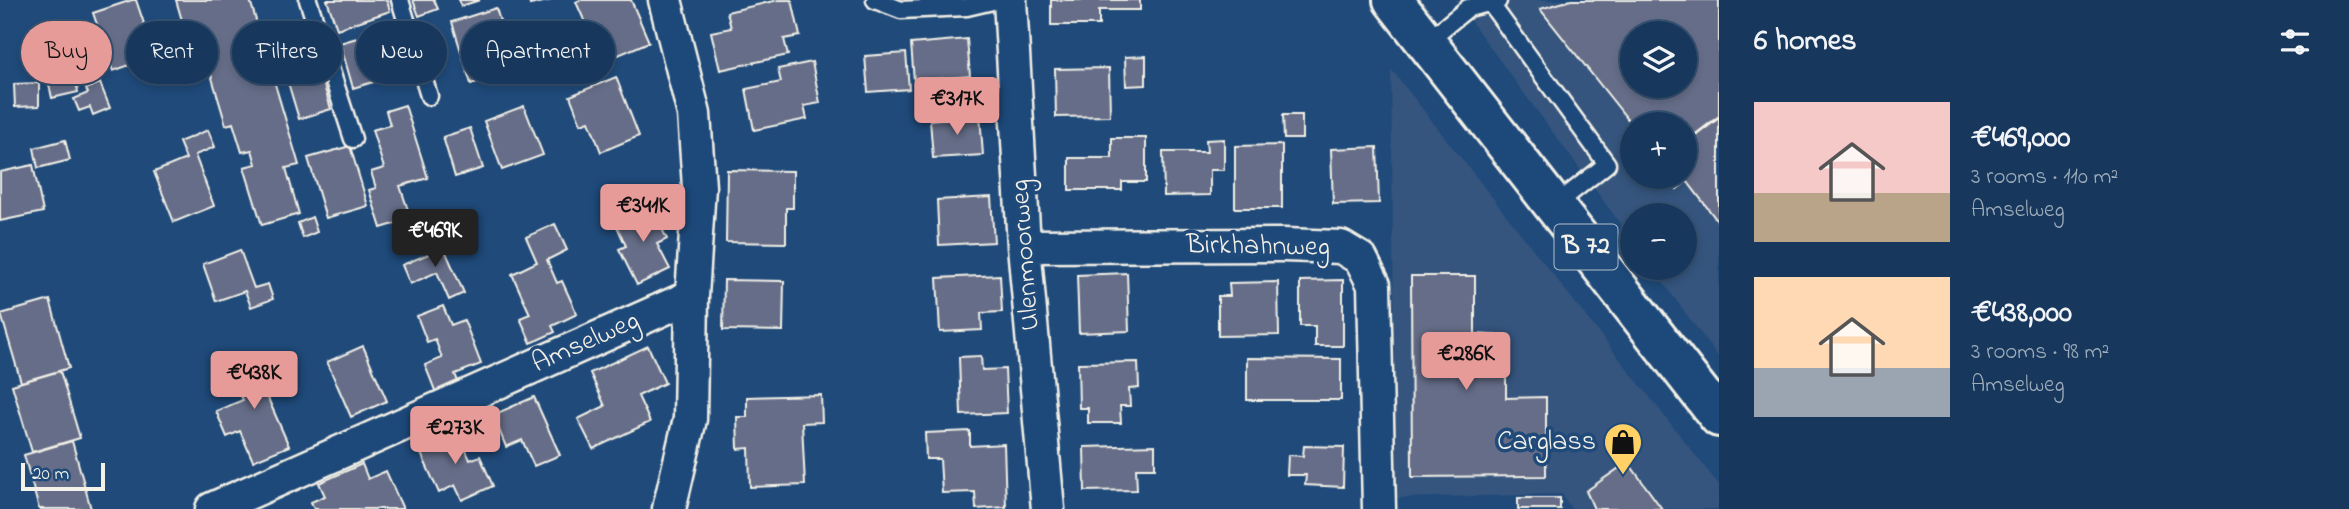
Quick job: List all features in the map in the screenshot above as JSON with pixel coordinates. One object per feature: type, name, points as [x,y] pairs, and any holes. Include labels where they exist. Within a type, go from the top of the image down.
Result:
[{"type":"main road","name":"B 72","points":[[1393,0],[1719,418]]},
{"type":"street","points":[[665,0],[694,114],[699,187],[692,296],[690,419],[670,509]]},
{"type":"street","name":"Ulenmoorweg","points":[[1010,0],[1024,246],[1048,509]]},
{"type":"street","name":"Birkhahnweg","points":[[1024,246],[1341,247],[1361,259],[1374,285],[1379,509]]},
{"type":"street","name":"Amselweg","points":[[212,509],[692,296]]},
{"type":"lane","points":[[308,0],[353,139]]},
{"type":"lane","points":[[400,0],[429,96]]},
{"type":"lane","points":[[874,0],[901,10],[967,7],[997,0]]},
{"type":"lane","points":[[1426,42],[1468,8],[1495,1],[1607,164],[1554,206]]},
{"type":"shaded area","points":[[1455,0],[1719,0],[1719,358],[1661,280],[1697,280],[1697,203],[1620,203],[1620,223]]},
{"type":"shaded area","points":[[1391,69],[1719,485],[1719,509],[1571,509],[1562,494],[1396,498]]},
{"type":"building","points":[[136,0],[143,21],[126,21],[126,66],[113,71],[112,21],[96,21],[93,13]]},
{"type":"building","points":[[176,0],[250,0],[256,21],[232,21],[232,84],[275,84],[299,165],[286,168],[299,214],[262,225],[244,167],[256,164],[252,150],[242,152],[233,123],[226,125],[214,84],[218,84],[218,21],[182,21]]},
{"type":"building","points":[[327,0],[387,0],[390,11],[342,27],[342,21],[334,21]]},
{"type":"building","points":[[413,0],[434,0],[438,9],[419,16]]},
{"type":"building","points":[[459,0],[480,0],[461,6]]},
{"type":"building","points":[[529,0],[552,0],[530,5]]},
{"type":"building","points":[[631,0],[649,42],[615,56],[615,21],[584,21],[576,2]]},
{"type":"building","points":[[778,0],[792,0],[800,36],[784,39],[788,55],[720,70],[711,32],[731,28],[727,12]]},
{"type":"building","points":[[1051,0],[1140,0],[1140,10],[1099,10],[1099,25],[1051,25]]},
{"type":"building","points":[[1571,0],[1719,0],[1719,116],[1697,133],[1697,112],[1622,112],[1540,9]]},
{"type":"building","points":[[496,8],[500,21],[461,21],[461,51],[452,22]]},
{"type":"building","points":[[356,38],[356,84],[367,84],[353,88],[342,42]]},
{"type":"building","points":[[967,39],[970,76],[914,81],[911,44]]},
{"type":"building","points":[[906,53],[909,89],[868,92],[865,56]]},
{"type":"building","points":[[1146,56],[1146,85],[1126,86],[1125,57]]},
{"type":"building","points":[[812,62],[820,103],[804,106],[807,119],[754,130],[746,89],[781,82],[778,69]]},
{"type":"building","points":[[1109,68],[1110,116],[1056,117],[1055,69]]},
{"type":"building","points":[[615,77],[639,136],[601,152],[589,121],[581,124],[570,96],[599,84],[615,84]]},
{"type":"building","points":[[14,84],[39,84],[39,106],[15,107]]},
{"type":"building","points":[[49,84],[76,84],[78,92],[52,98]]},
{"type":"building","points":[[100,84],[110,108],[93,115],[90,107],[79,111],[74,99],[88,93],[86,89]]},
{"type":"building","points":[[288,84],[323,84],[331,109],[299,119]]},
{"type":"building","points":[[405,105],[428,178],[400,186],[411,219],[381,228],[369,190],[376,188],[371,172],[384,168],[372,130],[390,125],[386,111]]},
{"type":"building","points":[[524,106],[543,155],[502,170],[484,121]]},
{"type":"building","points":[[980,115],[983,155],[933,158],[930,120]]},
{"type":"building","points":[[1283,115],[1302,115],[1302,139],[1284,139]]},
{"type":"building","points":[[1719,118],[1719,223],[1693,189],[1697,189],[1697,135]]},
{"type":"building","points":[[470,128],[483,168],[455,177],[443,137]]},
{"type":"building","points":[[208,130],[215,147],[195,155],[214,206],[174,222],[154,172],[186,159],[179,142]]},
{"type":"building","points":[[1112,138],[1146,138],[1146,182],[1122,182],[1122,190],[1069,190],[1069,158],[1112,158]]},
{"type":"building","points":[[1224,139],[1224,170],[1210,170],[1210,195],[1164,196],[1163,152],[1207,152],[1206,140]]},
{"type":"building","points":[[65,140],[70,160],[38,168],[34,148]]},
{"type":"building","points":[[1282,145],[1282,208],[1235,208],[1235,146]]},
{"type":"building","points":[[350,146],[368,206],[326,218],[308,158]]},
{"type":"building","points":[[1377,147],[1379,203],[1333,204],[1331,149]]},
{"type":"building","points":[[33,165],[43,212],[0,221],[0,172]]},
{"type":"building","points":[[727,170],[793,171],[793,208],[786,208],[786,243],[726,242]]},
{"type":"building","points":[[991,197],[994,242],[939,245],[937,200]]},
{"type":"building","points":[[650,204],[667,239],[657,244],[670,269],[637,285],[619,249],[626,246],[615,222]]},
{"type":"building","points":[[312,217],[317,232],[303,238],[298,223]]},
{"type":"building","points":[[555,224],[567,250],[547,260],[557,283],[562,281],[577,314],[552,326],[555,332],[531,343],[520,318],[530,314],[512,274],[537,262],[526,237]]},
{"type":"building","points":[[440,239],[464,293],[449,300],[437,272],[410,284],[402,265],[431,253],[427,244]]},
{"type":"building","points":[[240,250],[254,288],[268,284],[273,299],[251,307],[245,291],[216,301],[203,264]]},
{"type":"building","points":[[1127,273],[1129,331],[1079,333],[1077,275]]},
{"type":"building","points":[[1000,275],[1002,312],[981,313],[982,330],[940,332],[937,278]]},
{"type":"building","points":[[1411,276],[1475,276],[1475,334],[1506,336],[1506,398],[1546,397],[1546,476],[1412,477]]},
{"type":"building","points":[[724,280],[784,281],[783,331],[723,330]]},
{"type":"building","points":[[1343,280],[1343,346],[1315,346],[1315,326],[1300,326],[1300,281]]},
{"type":"building","points":[[1278,282],[1279,335],[1218,336],[1218,296],[1230,296],[1229,283]]},
{"type":"building","points":[[50,300],[69,368],[21,382],[1,314]]},
{"type":"building","points":[[443,306],[451,325],[464,320],[481,364],[455,374],[459,384],[436,393],[425,365],[442,358],[435,339],[427,342],[417,316]]},
{"type":"building","points":[[363,346],[387,401],[351,417],[327,362]]},
{"type":"building","points":[[648,346],[665,383],[638,396],[650,422],[593,449],[578,419],[605,406],[590,373]]},
{"type":"building","points":[[265,356],[276,381],[263,387],[289,446],[253,461],[240,431],[227,437],[216,411],[243,400],[230,371]]},
{"type":"building","points":[[981,356],[982,370],[1005,369],[1007,413],[961,415],[959,357]]},
{"type":"building","points":[[1247,358],[1341,359],[1341,400],[1247,400]]},
{"type":"building","points":[[1138,362],[1139,388],[1129,389],[1130,406],[1120,406],[1121,423],[1088,423],[1088,408],[1079,408],[1078,363]]},
{"type":"building","points":[[60,371],[80,438],[32,452],[12,385]]},
{"type":"building","points":[[821,395],[822,422],[802,423],[805,485],[750,487],[749,448],[738,449],[737,417],[747,417],[747,397]]},
{"type":"building","points":[[534,397],[560,455],[534,466],[522,440],[506,447],[493,415]]},
{"type":"building","points":[[457,430],[470,460],[480,456],[493,486],[462,500],[455,485],[439,493],[418,447]]},
{"type":"building","points":[[970,431],[970,446],[1004,444],[1006,507],[976,509],[975,492],[942,493],[940,459],[926,459],[925,433]]},
{"type":"building","points":[[72,441],[91,509],[39,509],[24,455]]},
{"type":"building","points":[[1155,445],[1155,468],[1136,468],[1137,490],[1085,491],[1084,447]]},
{"type":"building","points":[[1304,446],[1344,447],[1343,487],[1305,485],[1306,475],[1287,475],[1288,455],[1303,456]]},
{"type":"building","name":"Carglass","points":[[1628,462],[1662,509],[1594,509],[1586,491]]},
{"type":"building","points":[[362,464],[368,479],[386,471],[403,509],[314,509],[311,502],[325,496],[319,483]]},
{"type":"building","points":[[1518,498],[1560,498],[1560,509],[1518,509]]},
{"type":"place","name":"Carglass","points":[[1623,476]]}]
